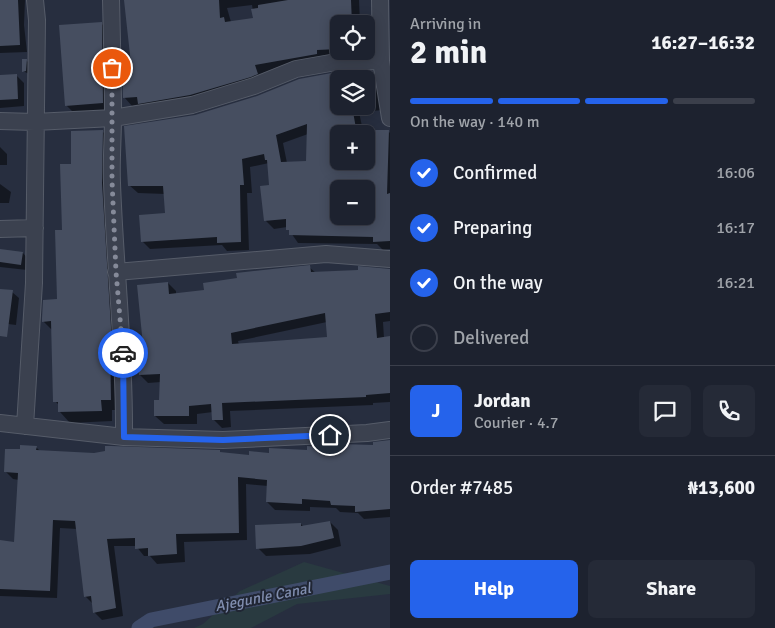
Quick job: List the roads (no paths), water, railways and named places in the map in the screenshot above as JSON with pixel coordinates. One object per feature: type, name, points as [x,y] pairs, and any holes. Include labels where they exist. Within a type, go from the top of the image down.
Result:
[{"type":"street","points":[[25,426],[35,228],[37,20],[35,0]]},
{"type":"street","points":[[111,0],[112,180],[116,272],[125,376],[124,437]]},
{"type":"street","points":[[380,0],[381,61],[390,118]]},
{"type":"street","points":[[0,121],[35,122],[113,118],[192,105],[296,70],[336,62],[381,61]]},
{"type":"street","points":[[0,229],[35,228]]},
{"type":"street","points":[[116,272],[326,254],[390,259]]},
{"type":"street","points":[[0,423],[124,437],[223,440],[367,433],[390,430]]},
{"type":"waterway","name":"Ajegunle Canal","points":[[139,628],[151,620],[390,572]]}]
